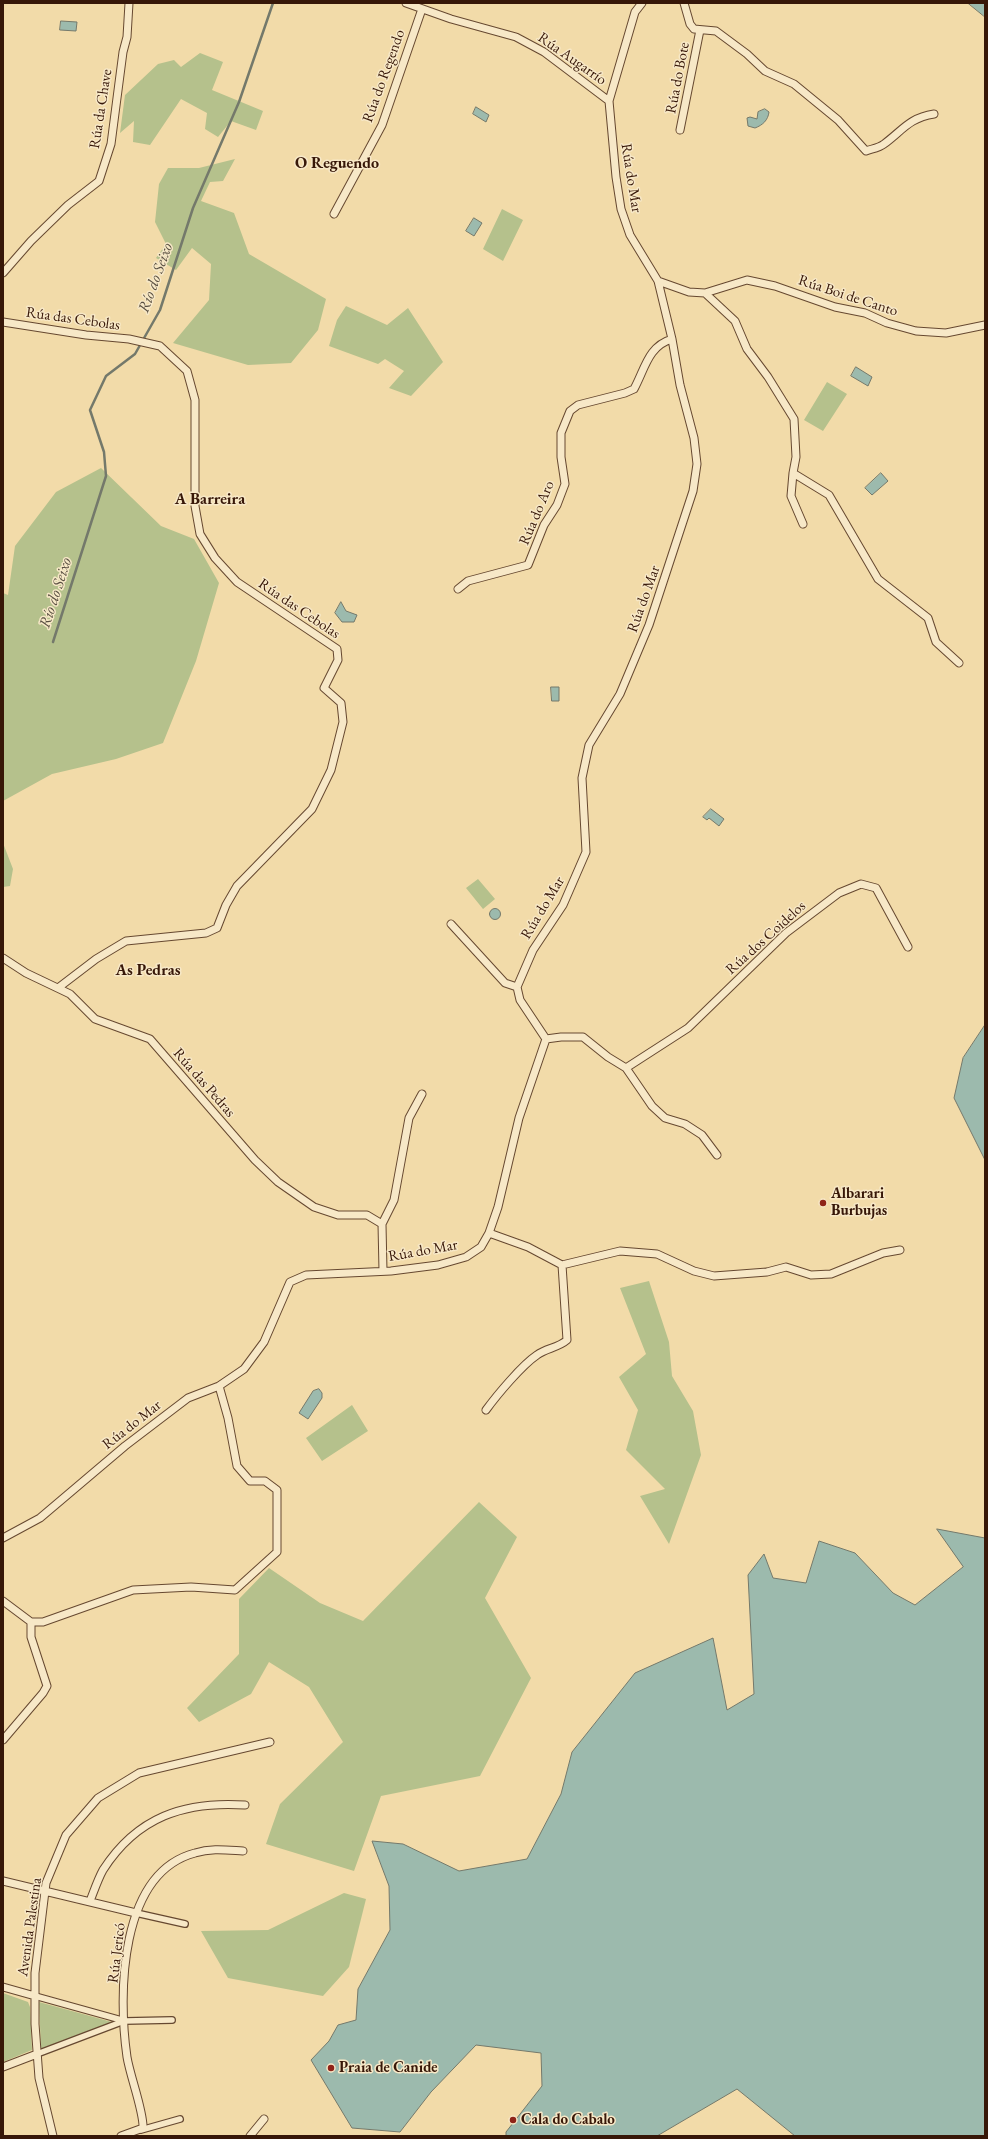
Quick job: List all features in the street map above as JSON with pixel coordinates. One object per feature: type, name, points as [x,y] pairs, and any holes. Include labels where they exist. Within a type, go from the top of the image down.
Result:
[{"type":"street","name":"Rúa da Chave","points":[[3,273],[31,241],[63,210],[99,181],[111,144],[123,52],[127,37],[129,3]]},
{"type":"street","name":"Rúa Augarrío","points":[[406,3],[516,37],[544,52],[609,101]]},
{"type":"street","name":"Rúa do Mar","points":[[634,3],[635,12]]},
{"type":"street","name":"Rúa do Mar","points":[[517,986],[533,950],[566,898],[586,852],[582,778],[589,745],[620,694],[649,626],[693,491],[697,464],[694,438],[680,385],[672,339],[658,281],[630,235],[621,209],[609,101],[635,12],[642,3]]},
{"type":"street","points":[[684,3],[690,24],[694,29],[716,31],[747,54],[765,71],[794,84],[838,120],[866,151],[882,145],[909,122],[920,116],[934,114]]},
{"type":"street","name":"Rúa do Regendo","points":[[334,214],[382,125],[422,9]]},
{"type":"street","name":"Rúa do Bote","points":[[680,130],[700,30]]},
{"type":"street","name":"Rúa Boi de Canto","points":[[705,293],[748,280],[775,286],[835,307],[865,313],[887,323],[916,332],[946,333],[985,325]]},
{"type":"street","points":[[658,281],[689,292],[705,293],[735,321],[747,349],[768,377],[794,420],[796,457],[791,496],[803,524]]},
{"type":"street","name":"Rúa das Cebolas","points":[[3,322],[86,335],[129,339],[160,346],[187,371],[196,400],[194,506],[200,534],[214,558],[237,582],[337,649],[338,660],[324,688],[341,703],[343,722],[331,770],[312,809],[237,886],[226,905],[218,928],[206,933],[126,940],[96,959],[58,988]]},
{"type":"street","name":"Rúa do Aro","points":[[458,589],[468,581],[528,565],[544,525],[557,506],[565,484],[561,433],[570,411],[578,405],[626,393],[634,389],[648,358],[660,343],[672,339]]},
{"type":"street","points":[[793,473],[829,495],[878,579],[928,618],[936,642],[959,664]]},
{"type":"street","name":"Rúa dos Coidelos","points":[[626,1068],[688,1028],[786,933],[839,892],[861,884],[876,888],[908,947]]},
{"type":"street","points":[[452,924],[505,983],[517,986],[520,1000],[546,1040],[561,1037],[583,1037],[608,1057],[626,1068],[652,1106],[665,1118],[685,1124],[702,1135],[717,1155]]},
{"type":"street","name":"Rúa das Pedras","points":[[3,958],[26,973],[70,994],[95,1019],[150,1039],[240,1144],[278,1182],[314,1207],[338,1215],[367,1215],[382,1224]]},
{"type":"street","name":"Rúa do Mar","points":[[3,1538],[40,1518],[125,1446],[188,1398],[219,1386],[244,1369],[264,1342],[290,1282],[306,1275],[383,1271],[438,1265],[466,1257],[481,1247],[489,1233],[510,1165],[519,1118],[546,1040]]},
{"type":"street","points":[[383,1271],[382,1224],[394,1200],[409,1118],[422,1094]]},
{"type":"street","points":[[489,1233],[528,1247],[562,1265],[620,1251],[657,1254],[694,1271],[714,1276],[767,1272],[786,1267],[810,1275],[831,1274],[883,1253],[900,1250]]},
{"type":"street","points":[[486,1410],[496,1397],[537,1355],[559,1347],[567,1340],[562,1265]]},
{"type":"street","points":[[3,1601],[30,1622],[43,1622],[133,1590],[191,1587],[235,1590],[277,1552],[277,1490],[265,1482],[250,1482],[237,1466],[228,1418],[219,1386]]},
{"type":"street","points":[[3,1740],[43,1693],[47,1686],[32,1637],[30,1622]]},
{"type":"street","name":"Avenida Palestina","points":[[54,2136],[39,2078],[35,1973],[46,1883],[66,1835],[98,1798],[139,1773],[270,1742]]},
{"type":"street","points":[[90,1901],[103,1871],[128,1838],[160,1817],[188,1807],[220,1803],[245,1805]]},
{"type":"street","name":"Rúa Jericó","points":[[141,2130],[143,2124],[128,2057],[125,2021],[126,1961],[136,1913],[154,1879],[174,1863],[193,1853],[215,1849],[243,1851]]},
{"type":"street","points":[[3,1881],[185,1924]]},
{"type":"street","points":[[3,1988],[125,2021],[172,2020]]},
{"type":"street","points":[[3,2067],[125,2021]]},
{"type":"street","points":[[121,2136],[180,2119]]},
{"type":"street","points":[[250,2136],[264,2119]]},
{"type":"green space","points":[[200,53],[223,62],[212,90],[263,111],[256,130],[231,121],[218,137],[205,129],[207,113],[181,99],[150,145],[133,142],[134,121],[120,133],[125,95],[158,64],[174,60],[181,67]]},
{"type":"green space","points":[[235,159],[223,181],[210,182],[201,201],[234,213],[249,254],[326,299],[318,330],[291,363],[248,365],[173,343],[209,300],[211,264],[192,248],[176,270],[156,258],[166,244],[155,222],[159,184],[168,168],[199,168]]},
{"type":"green space","points":[[502,209],[523,220],[503,261],[483,249]]},
{"type":"green space","points":[[346,306],[387,325],[408,308],[443,362],[411,396],[389,388],[404,371],[385,359],[378,364],[329,346],[337,320]]},
{"type":"green space","points":[[827,382],[847,394],[823,431],[804,420]]},
{"type":"green space","points":[[101,468],[161,526],[194,539],[219,583],[196,661],[163,743],[116,759],[52,774],[3,801],[3,593],[8,595],[15,546],[56,492]]},
{"type":"green space","points":[[3,843],[13,869],[10,886],[3,887]]},
{"type":"green space","points":[[478,879],[495,899],[483,909],[466,888]]},
{"type":"green space","points":[[649,1281],[669,1342],[672,1376],[693,1411],[701,1455],[669,1544],[640,1496],[665,1489],[626,1450],[638,1410],[619,1377],[646,1354],[620,1288]]},
{"type":"green space","points":[[352,1405],[368,1431],[322,1461],[306,1438]]},
{"type":"green space","points":[[479,1502],[517,1537],[485,1598],[531,1678],[480,1776],[381,1796],[354,1871],[266,1844],[280,1804],[343,1742],[309,1687],[269,1662],[251,1694],[199,1722],[187,1708],[239,1654],[239,1599],[269,1568],[320,1603],[363,1621]]},
{"type":"green space","points":[[344,1893],[366,1899],[349,1967],[323,1996],[228,1978],[201,1931],[268,1930]]},
{"type":"green space","points":[[3,1993],[28,2002],[30,2007],[32,2050],[3,2062]]},
{"type":"green space","points":[[39,2002],[112,2022],[41,2049]]},
{"type":"shaded area","points":[[968,3],[985,3],[985,16],[984,16]]},
{"type":"shaded area","points":[[61,21],[77,22],[76,31],[60,30]]},
{"type":"shaded area","points":[[476,107],[489,115],[486,122],[473,114]]},
{"type":"shaded area","points":[[765,109],[769,112],[765,122],[755,128],[748,126],[747,118],[750,117],[757,119],[758,112]]},
{"type":"shaded area","points":[[474,218],[482,223],[474,236],[466,231]]},
{"type":"shaded area","points":[[856,367],[872,377],[868,386],[851,376]]},
{"type":"shaded area","points":[[881,473],[888,481],[872,495],[865,488]]},
{"type":"shaded area","points":[[341,602],[346,611],[357,615],[354,622],[342,622],[335,613]]},
{"type":"shaded area","points":[[551,687],[559,687],[559,701],[552,701]]},
{"type":"shaded area","points":[[711,809],[724,819],[719,826],[709,818],[707,820],[703,817]]},
{"type":"shaded area","points":[[495,908],[499,910],[501,914],[499,918],[495,920],[491,918],[489,914],[491,910]]},
{"type":"shaded area","points":[[985,1025],[985,1160],[954,1098],[963,1058]]},
{"type":"shaded area","points":[[319,1389],[322,1393],[322,1398],[308,1419],[299,1413],[313,1391]]},
{"type":"shaded area","points":[[937,1529],[985,1538],[985,2136],[795,2136],[737,2089],[657,2136],[506,2136],[506,2132],[542,2086],[541,2053],[476,2045],[431,2092],[400,2132],[352,2128],[311,2060],[329,2041],[338,2025],[356,2020],[358,1989],[390,1930],[389,1886],[372,1841],[403,1844],[459,1871],[527,1859],[561,1794],[572,1752],[635,1673],[713,1638],[727,1710],[754,1694],[748,1575],[764,1554],[773,1578],[806,1583],[819,1541],[855,1553],[893,1593],[915,1605],[963,1567]]},
{"type":"waterway","name":"Río do Seixo","points":[[53,642],[106,476],[104,452],[90,410],[106,376],[135,354],[160,310],[193,208],[239,102],[273,3]]},
{"type":"place","name":"Albarari Burbujas","points":[[823,1203]]},
{"type":"place","name":"Praia de Canide","points":[[331,2068]]},
{"type":"place","name":"Cala do Cabalo","points":[[513,2120]]},
{"type":"district","name":"O Reguendo","points":[[337,164]]},
{"type":"district","name":"A Barreira","points":[[210,500]]},
{"type":"district","name":"As Pedras","points":[[148,971]]}]
